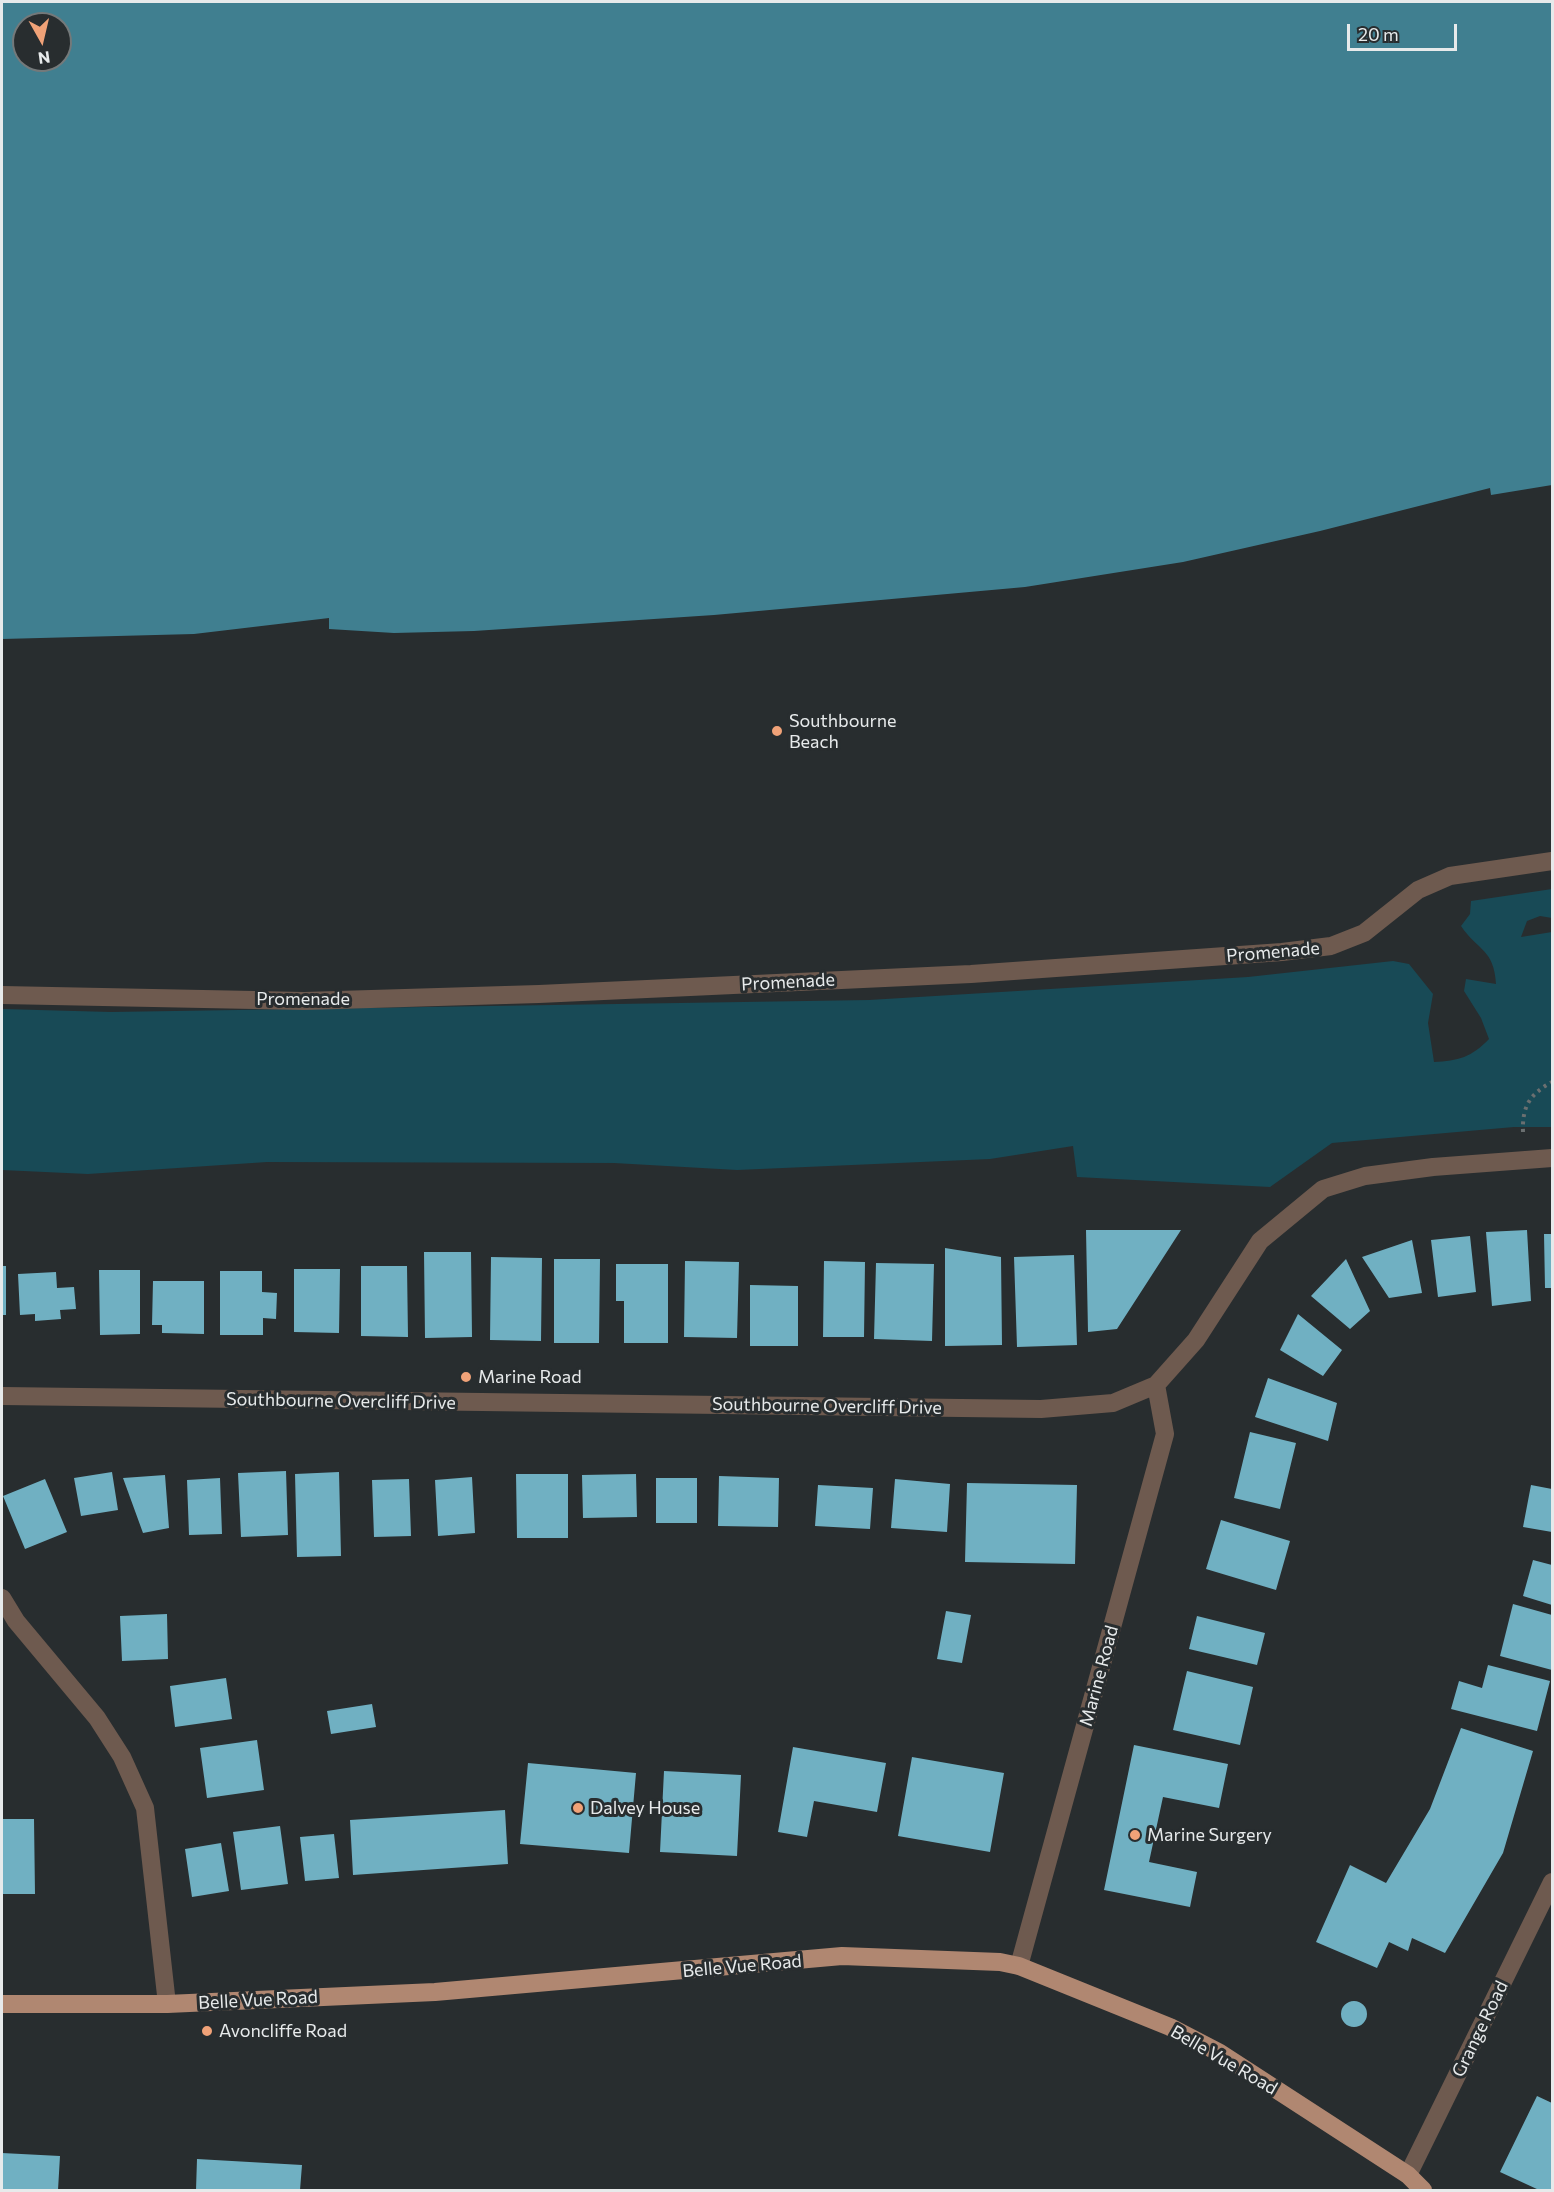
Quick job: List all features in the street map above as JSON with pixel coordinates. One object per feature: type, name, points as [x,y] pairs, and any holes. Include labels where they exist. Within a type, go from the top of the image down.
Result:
[{"type":"main road","name":"Belle Vue Road","points":[[2,2004],[167,2004],[435,1992],[842,1956],[1000,1962],[1019,1966],[1170,2027],[1220,2053],[1408,2175],[1423,2190]]},
{"type":"street","name":"Promenade","points":[[2,995],[304,1000],[538,994],[971,974],[1281,952],[1331,946],[1364,933],[1418,890],[1450,876],[1552,861]]},
{"type":"street","name":"Southbourne Overcliff Drive","points":[[2,1395],[1041,1409],[1113,1403],[1156,1385],[1196,1340],[1260,1241],[1323,1189],[1365,1176],[1552,1158]]},
{"type":"street","name":"Marine Road","points":[[1019,1966],[1166,1434],[1156,1385]]},
{"type":"street","points":[[2,1599],[16,1622],[97,1718],[122,1757],[146,1808],[167,2004]]},
{"type":"street","name":"Grange Road","points":[[1408,2175],[1552,1882]]},
{"type":"path","points":[[1524,1159],[1522,1114],[1527,1101],[1552,1082]]},
{"type":"shaded area","points":[[2,2],[1552,2],[1552,485],[1491,495],[1490,488],[1320,531],[1183,562],[1025,587],[714,615],[474,631],[394,633],[329,629],[329,618],[194,634],[2,639]]},
{"type":"shaded area","points":[[1552,889],[1552,918],[1540,916],[1527,921],[1521,937],[1552,932],[1552,1127],[1514,1127],[1332,1143],[1270,1187],[1077,1177],[1073,1146],[990,1159],[737,1170],[614,1163],[267,1162],[88,1174],[2,1170],[2,1009],[111,1012],[869,1000],[1248,977],[1393,961],[1409,964],[1433,994],[1428,1023],[1434,1062],[1457,1059],[1470,1054],[1489,1039],[1481,1018],[1464,991],[1466,979],[1496,984],[1495,972],[1489,957],[1461,926],[1470,914],[1471,901]]},
{"type":"building","points":[[1086,1230],[1181,1230],[1117,1329],[1088,1332]]},
{"type":"building","points":[[1527,1230],[1531,1301],[1492,1306],[1486,1232]]},
{"type":"building","points":[[1544,1234],[1552,1234],[1552,1288],[1545,1288]]},
{"type":"building","points":[[1470,1236],[1476,1292],[1438,1297],[1431,1240]]},
{"type":"building","points":[[1412,1240],[1422,1293],[1389,1298],[1362,1257]]},
{"type":"building","points":[[945,1248],[1001,1257],[1002,1345],[945,1346]]},
{"type":"building","points":[[424,1252],[471,1252],[472,1337],[425,1338]]},
{"type":"building","points":[[1074,1255],[1077,1345],[1017,1347],[1014,1257]]},
{"type":"building","points":[[491,1257],[542,1258],[541,1341],[490,1340]]},
{"type":"building","points":[[554,1259],[600,1259],[599,1343],[554,1343]]},
{"type":"building","points":[[1346,1259],[1370,1311],[1350,1329],[1311,1296]]},
{"type":"building","points":[[685,1261],[739,1262],[737,1338],[684,1337]]},
{"type":"building","points":[[824,1261],[865,1262],[864,1337],[823,1337]]},
{"type":"building","points":[[876,1263],[934,1264],[932,1341],[874,1339]]},
{"type":"building","points":[[616,1264],[668,1264],[668,1343],[624,1343],[624,1301],[616,1301]]},
{"type":"building","points":[[2,1266],[6,1266],[6,1315],[2,1315]]},
{"type":"building","points":[[361,1266],[407,1266],[408,1337],[361,1336]]},
{"type":"building","points":[[294,1269],[340,1269],[339,1333],[294,1332]]},
{"type":"building","points":[[99,1270],[140,1270],[140,1334],[100,1335]]},
{"type":"building","points":[[220,1271],[262,1271],[262,1292],[277,1293],[276,1319],[263,1318],[263,1335],[220,1335]]},
{"type":"building","points":[[56,1272],[57,1288],[74,1287],[76,1309],[60,1310],[61,1319],[35,1321],[35,1314],[20,1315],[18,1274]]},
{"type":"building","points":[[153,1281],[204,1281],[204,1334],[162,1333],[162,1325],[152,1325]]},
{"type":"building","points":[[750,1285],[798,1286],[798,1346],[750,1346]]},
{"type":"building","points":[[1298,1314],[1342,1350],[1323,1376],[1280,1350]]},
{"type":"building","points":[[1268,1378],[1337,1403],[1328,1441],[1255,1417]]},
{"type":"building","points":[[1250,1432],[1296,1443],[1280,1509],[1234,1498]]},
{"type":"building","points":[[286,1471],[288,1535],[241,1537],[238,1473]]},
{"type":"building","points":[[112,1472],[118,1510],[81,1516],[74,1478]]},
{"type":"building","points":[[339,1472],[341,1556],[297,1557],[295,1474]]},
{"type":"building","points":[[516,1474],[568,1474],[568,1538],[517,1538]]},
{"type":"building","points":[[636,1474],[637,1517],[583,1518],[582,1475]]},
{"type":"building","points":[[165,1475],[169,1528],[143,1533],[123,1478]]},
{"type":"building","points":[[719,1476],[779,1478],[778,1527],[718,1526]]},
{"type":"building","points":[[472,1477],[475,1533],[438,1536],[435,1480]]},
{"type":"building","points":[[220,1478],[222,1534],[189,1535],[187,1480]]},
{"type":"building","points":[[656,1478],[697,1478],[697,1523],[656,1523]]},
{"type":"building","points":[[45,1479],[67,1532],[25,1549],[3,1496]]},
{"type":"building","points":[[409,1479],[411,1536],[374,1537],[372,1480]]},
{"type":"building","points":[[895,1479],[950,1484],[947,1532],[891,1528]]},
{"type":"building","points":[[967,1483],[1077,1485],[1075,1564],[965,1562]]},
{"type":"building","points":[[818,1485],[873,1488],[870,1529],[815,1526]]},
{"type":"building","points":[[1531,1485],[1552,1489],[1552,1532],[1523,1527]]},
{"type":"building","points":[[1221,1520],[1290,1541],[1276,1590],[1206,1569]]},
{"type":"building","points":[[1533,1560],[1552,1565],[1552,1605],[1523,1596]]},
{"type":"building","points":[[1513,1604],[1552,1615],[1552,1670],[1500,1656]]},
{"type":"building","points":[[946,1611],[971,1615],[962,1663],[937,1659]]},
{"type":"building","points":[[167,1614],[168,1659],[122,1661],[120,1616]]},
{"type":"building","points":[[1197,1616],[1265,1633],[1257,1665],[1189,1649]]},
{"type":"building","points":[[1488,1665],[1550,1681],[1537,1731],[1451,1709],[1459,1681],[1482,1688]]},
{"type":"building","points":[[1187,1671],[1253,1687],[1240,1745],[1173,1730]]},
{"type":"building","points":[[226,1678],[232,1719],[175,1727],[170,1686]]},
{"type":"building","points":[[372,1704],[376,1727],[331,1734],[327,1711]]},
{"type":"building","points":[[1461,1728],[1533,1751],[1503,1853],[1445,1953],[1412,1938],[1408,1951],[1389,1942],[1377,1968],[1316,1942],[1350,1865],[1386,1883],[1430,1809]]},
{"type":"building","points":[[257,1740],[264,1790],[207,1798],[200,1748]]},
{"type":"building","name":"Marine Surgery","points":[[1134,1745],[1228,1764],[1219,1808],[1163,1797],[1149,1862],[1197,1872],[1190,1907],[1104,1890]]},
{"type":"building","points":[[793,1747],[886,1763],[877,1812],[814,1801],[807,1837],[778,1832]]},
{"type":"building","points":[[912,1757],[1004,1773],[990,1852],[898,1836]]},
{"type":"building","name":"Dalvey House","points":[[528,1763],[636,1773],[629,1853],[520,1844]]},
{"type":"building","points":[[664,1771],[741,1775],[737,1856],[660,1852]]},
{"type":"building","points":[[505,1810],[508,1864],[353,1875],[350,1820]]},
{"type":"building","points":[[2,1819],[34,1819],[35,1894],[2,1894]]},
{"type":"building","points":[[280,1826],[288,1884],[241,1890],[233,1832]]},
{"type":"building","points":[[334,1834],[339,1878],[305,1881],[300,1837]]},
{"type":"building","points":[[221,1843],[229,1891],[192,1897],[185,1849]]},
{"type":"building","points":[[1354,2001],[1363,2005],[1367,2014],[1363,2023],[1354,2027],[1345,2023],[1341,2014],[1345,2005]]},
{"type":"building","points":[[1537,2096],[1552,2103],[1552,2190],[1539,2190],[1500,2172]]},
{"type":"building","points":[[2,2153],[60,2156],[58,2190],[2,2190]]},
{"type":"building","points":[[197,2159],[302,2165],[300,2190],[196,2190]]},
{"type":"place","name":"Southbourne Beach","points":[[777,731]]},
{"type":"place","name":"Marine Road","points":[[466,1377]]},
{"type":"place","name":"Dalvey House","points":[[578,1808]]},
{"type":"place","name":"Marine Surgery","points":[[1135,1835]]},
{"type":"place","name":"Avoncliffe Road","points":[[207,2031]]}]
